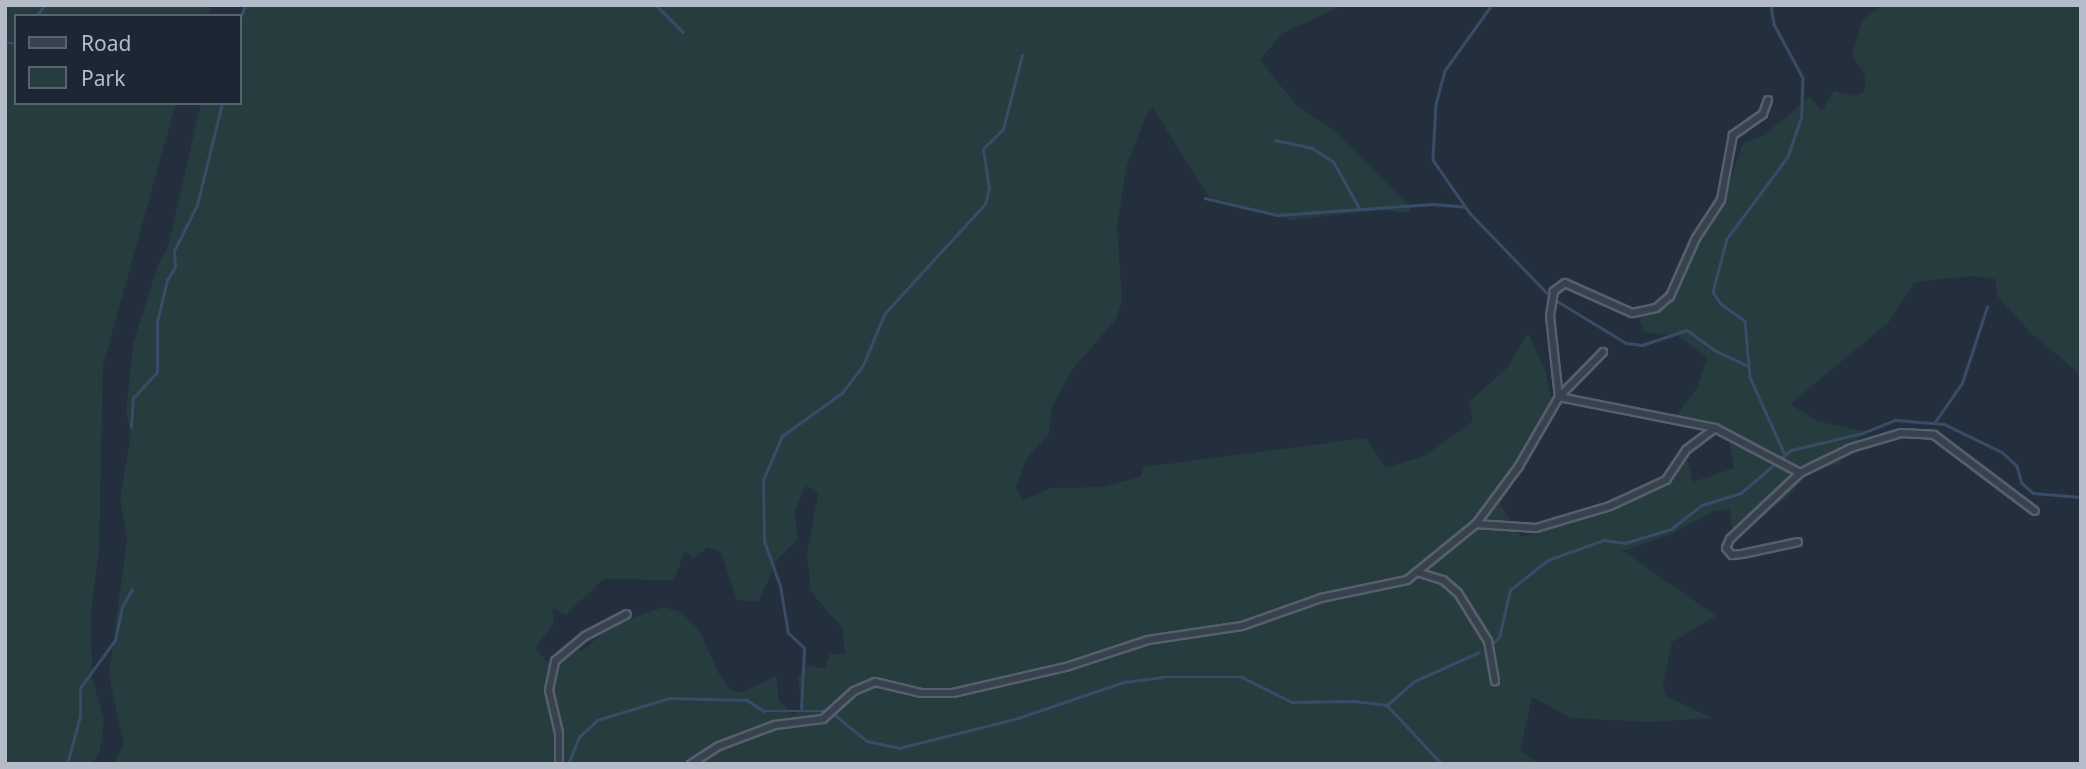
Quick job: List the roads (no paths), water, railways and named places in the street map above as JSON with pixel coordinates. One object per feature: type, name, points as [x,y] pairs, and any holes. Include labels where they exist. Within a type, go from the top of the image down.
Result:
[{"type":"street","points":[[1559,397],[1550,316],[1554,291],[1565,283],[1576,285],[1632,313],[1663,302],[1721,200],[1732,135],[1763,114],[1768,100]]},
{"type":"street","points":[[691,764],[719,746],[775,725],[823,719],[854,691],[874,682],[921,693],[953,693],[1066,667],[1148,640],[1242,626],[1321,598],[1420,573],[1476,524],[1519,466],[1559,397],[1603,352]]},
{"type":"street","points":[[1559,397],[1715,428],[1800,473]]},
{"type":"street","points":[[1476,524],[1536,528],[1610,506],[1666,480],[1686,450],[1715,428]]},
{"type":"street","points":[[1798,542],[1732,555],[1726,548],[1730,539],[1800,473],[1879,437],[1916,432],[1934,435],[2035,511]]},
{"type":"street","points":[[1420,573],[1443,580],[1458,593],[1488,641],[1495,681]]},
{"type":"street","points":[[559,764],[558,725],[549,690],[555,661],[576,642],[627,614]]},
{"type":"waterway","points":[[38,14],[45,5]]},
{"type":"waterway","points":[[242,14],[245,5]]},
{"type":"waterway","points":[[656,5],[683,32]]},
{"type":"waterway","points":[[1492,5],[1445,71],[1436,104],[1433,160],[1470,213],[1547,293]]},
{"type":"waterway","points":[[1771,5],[1774,24],[1803,78],[1802,116],[1788,157],[1727,239],[1713,292],[1721,304],[1745,321],[1750,377],[1785,455]]},
{"type":"waterway","points":[[5,43],[14,43]]},
{"type":"waterway","points":[[801,708],[804,648],[788,633],[780,586],[764,541],[763,480],[782,436],[842,393],[863,365],[885,313],[985,204],[989,189],[983,149],[1003,129],[1022,55]]},
{"type":"waterway","points":[[131,427],[133,398],[157,372],[157,322],[167,280],[175,267],[174,251],[197,205],[222,105]]},
{"type":"waterway","points":[[1275,140],[1312,148],[1333,161],[1360,209]]},
{"type":"waterway","points":[[1205,198],[1277,215],[1433,204],[1465,207]]},
{"type":"waterway","points":[[1554,299],[1626,343],[1642,345],[1687,330],[1716,351],[1748,366]]},
{"type":"waterway","points":[[1935,422],[1962,383],[1987,307]]},
{"type":"waterway","points":[[1491,645],[1499,637],[1510,590],[1548,560],[1604,540],[1625,543],[1671,529],[1702,505],[1741,493],[1791,450],[1863,433],[1896,420],[1944,424],[2002,452],[2017,466],[2022,483],[2033,493],[2081,497]]},
{"type":"waterway","points":[[67,764],[80,716],[80,688],[115,640],[122,607],[132,590]]},
{"type":"waterway","points":[[835,715],[867,741],[899,748],[1018,718],[1124,682],[1162,677],[1242,677],[1292,702],[1354,701],[1387,705],[1413,682],[1479,652]]},
{"type":"waterway","points":[[568,764],[579,737],[597,720],[670,698],[747,700],[764,711],[828,711]]},
{"type":"waterway","points":[[1387,705],[1442,764]]}]
